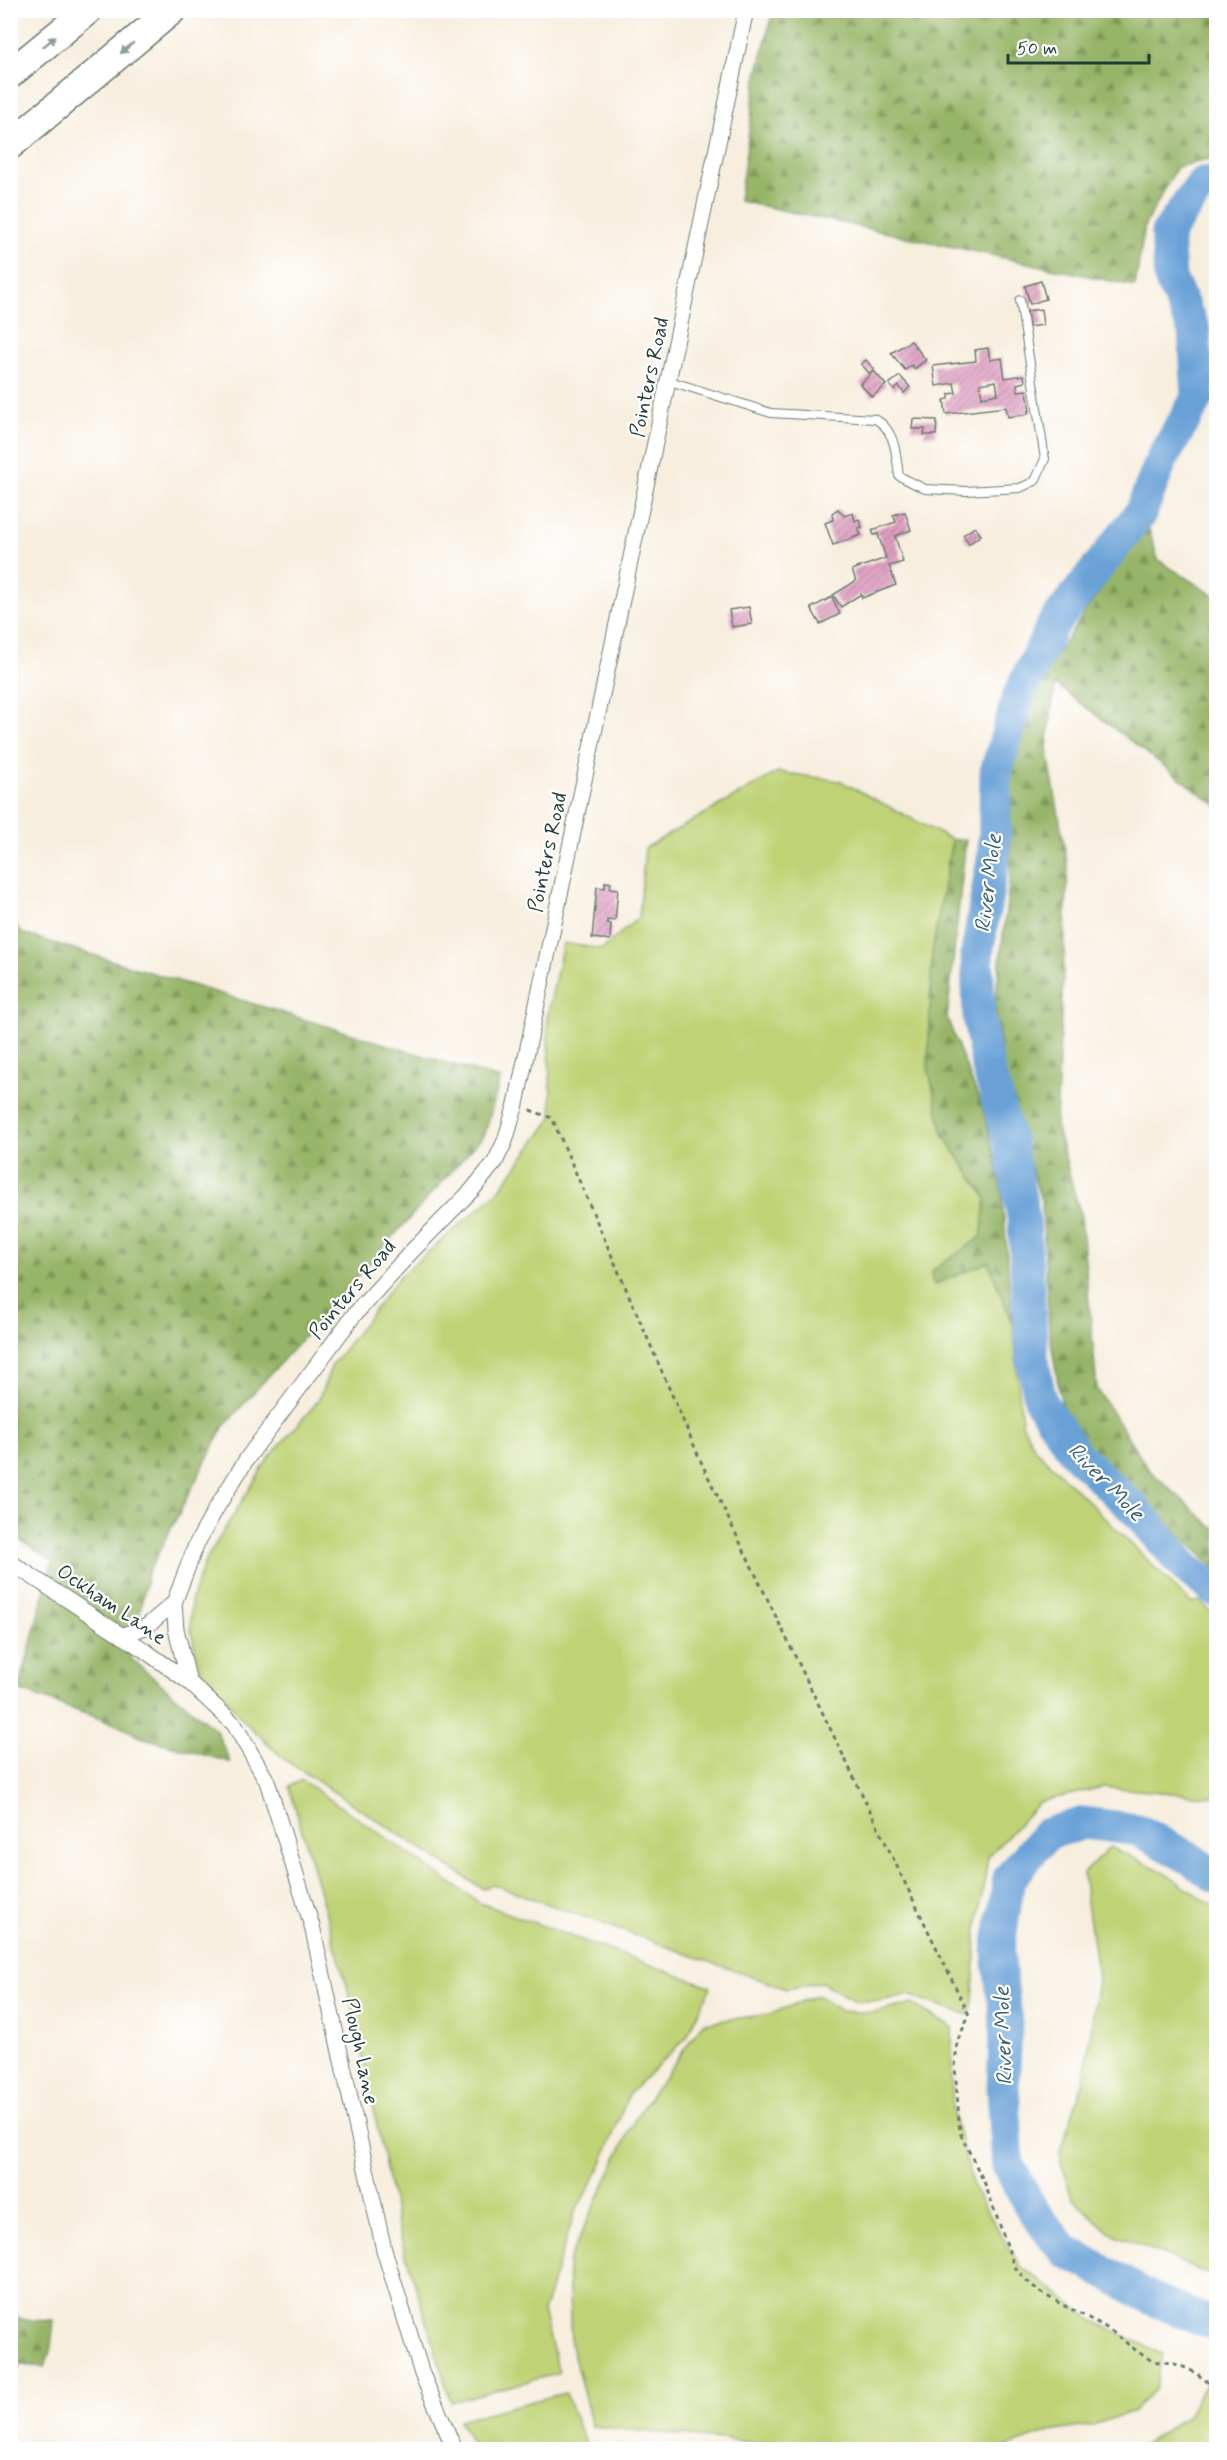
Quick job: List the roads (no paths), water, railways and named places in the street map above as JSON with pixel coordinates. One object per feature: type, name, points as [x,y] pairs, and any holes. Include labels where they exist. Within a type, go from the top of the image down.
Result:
[{"type":"highway","points":[[10,74],[88,10]]},
{"type":"highway","points":[[10,145],[172,10]]},
{"type":"street","name":"Pointers Road","points":[[189,1682],[178,1637],[174,1604],[196,1545],[248,1457],[354,1315],[472,1190],[495,1162],[505,1141],[516,1104],[746,10]]},
{"type":"street","name":"Ockham Lane","points":[[10,1562],[189,1682]]},
{"type":"street","points":[[122,1636],[147,1626],[174,1604]]},
{"type":"street","name":"Plough Lane","points":[[189,1682],[234,1724],[267,1780],[312,1926],[384,2250],[422,2373],[455,2450]]},
{"type":"lane","points":[[669,381],[771,413],[875,419],[889,431],[894,442],[899,476],[925,489],[966,491],[1020,488],[1035,481],[1045,459],[1020,300]]},
{"type":"waterway","name":"River Mole","points":[[1216,182],[1203,183],[1167,233],[1170,278],[1194,330],[1198,397],[1162,459],[1141,512],[1052,626],[1019,695],[996,772],[994,853],[977,953],[979,1019],[987,1064],[1010,1144],[1024,1221],[1032,1358],[1041,1403],[1075,1453],[1137,1512],[1186,1568],[1216,1591]]},
{"type":"waterway","name":"River Mole","points":[[1216,1877],[1191,1859],[1138,1830],[1084,1823],[1047,1834],[1009,1878],[998,1952],[1006,2023],[1003,2087],[1008,2165],[1033,2211],[1064,2250],[1158,2302],[1216,2325]]}]
